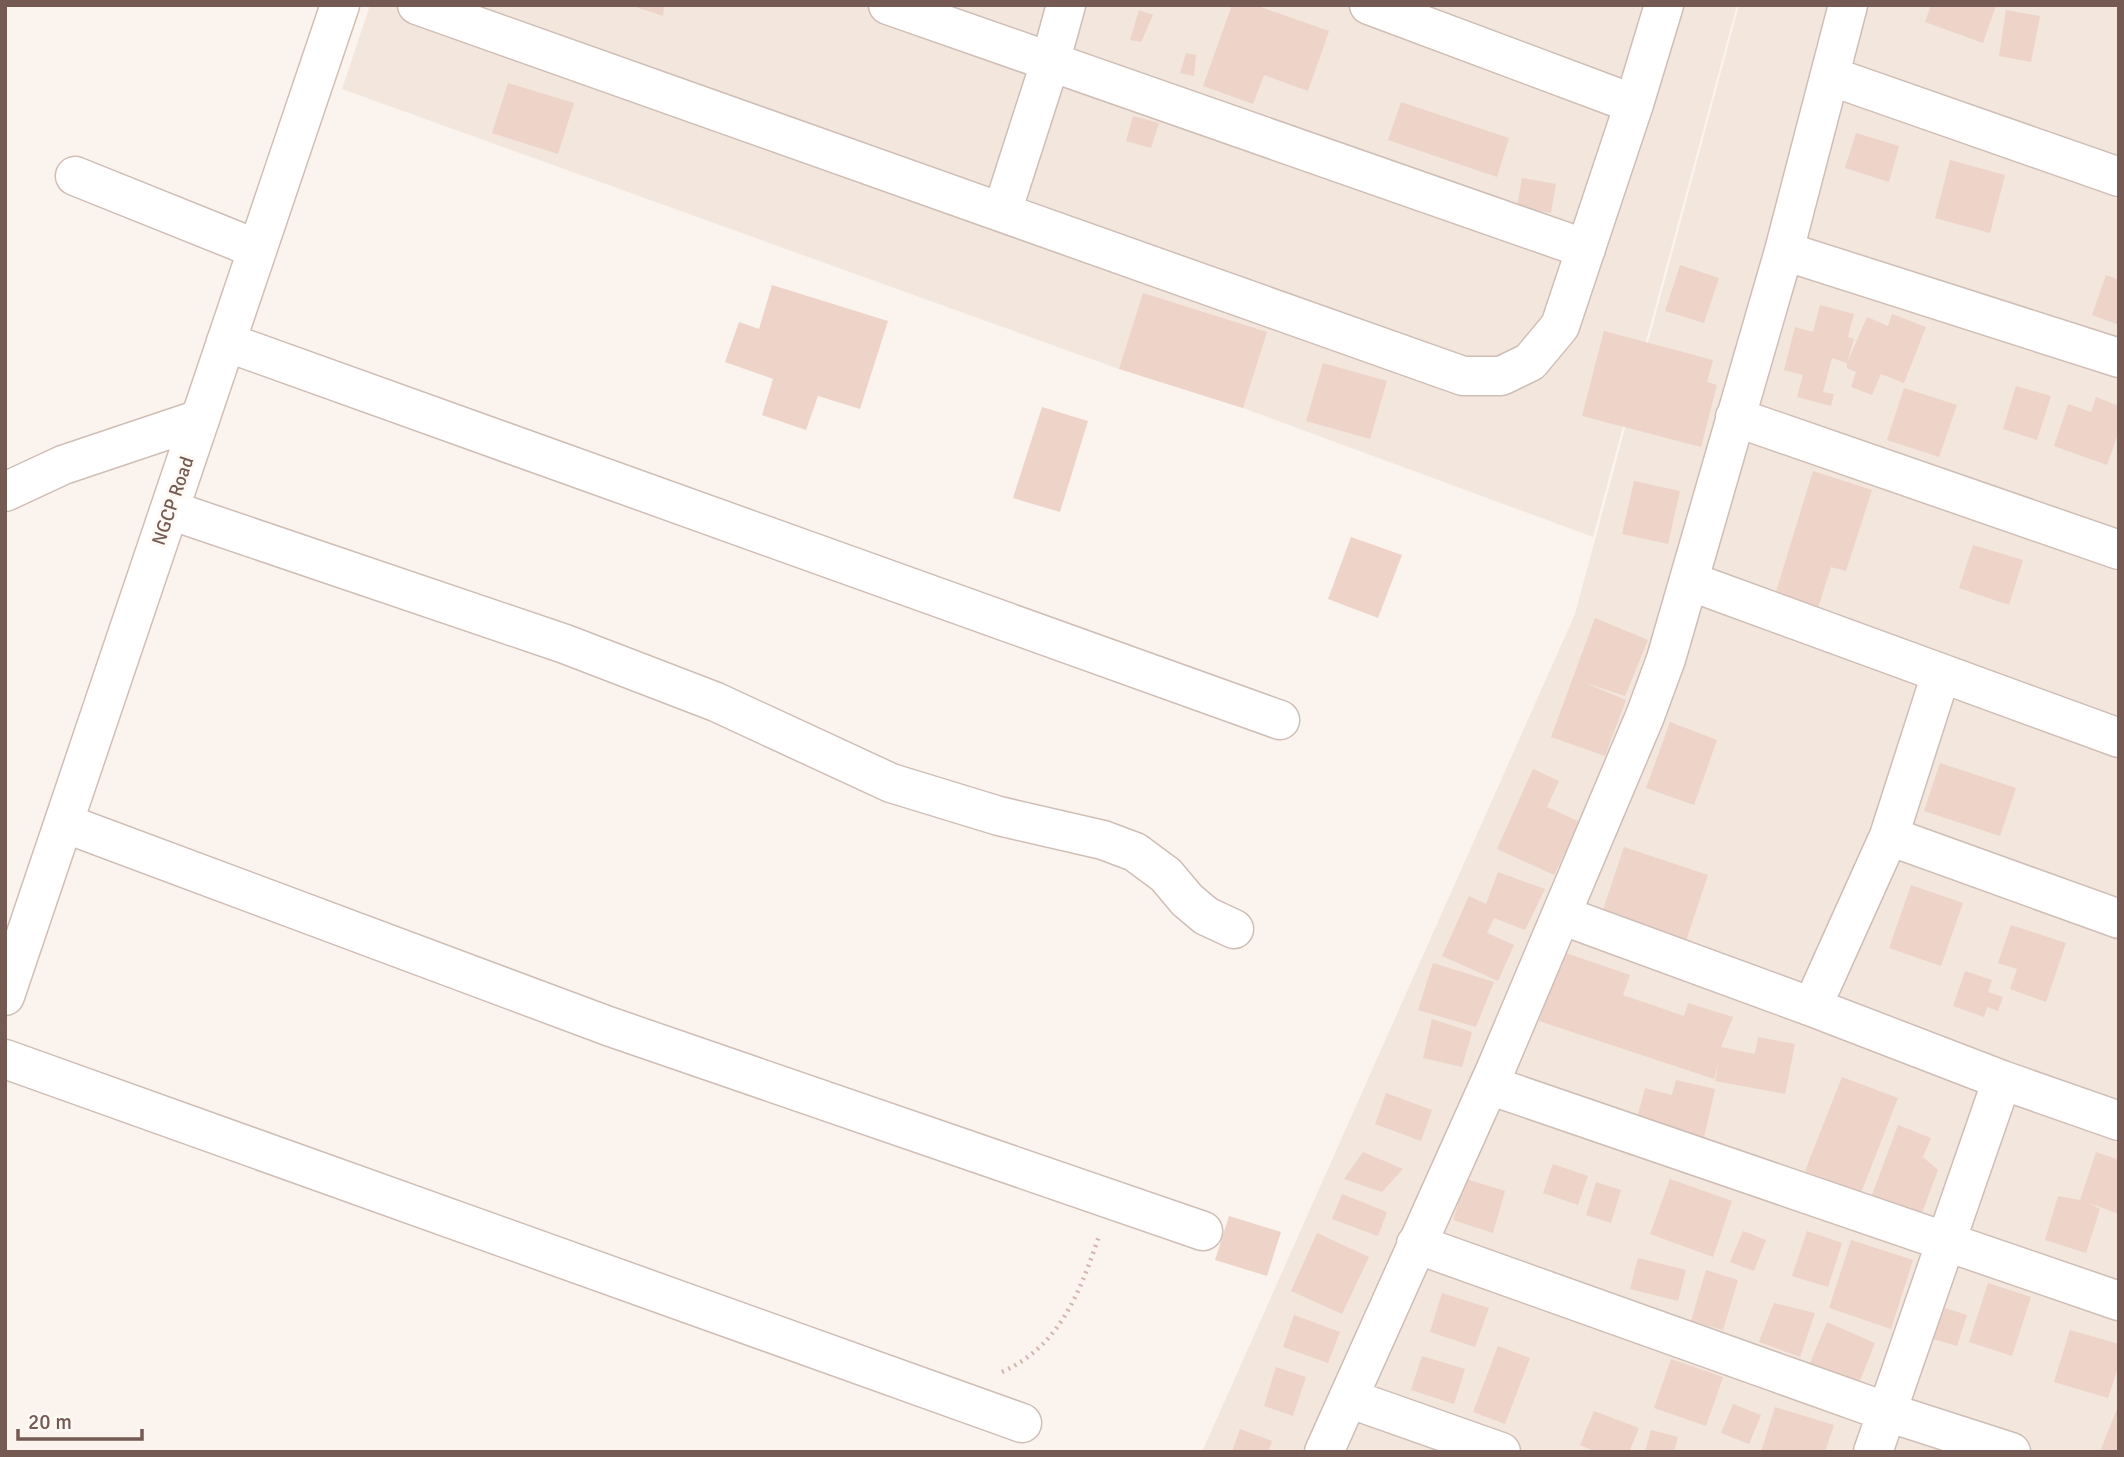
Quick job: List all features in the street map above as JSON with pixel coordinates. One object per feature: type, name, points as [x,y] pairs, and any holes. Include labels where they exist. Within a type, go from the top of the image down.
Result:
[{"type":"street","name":"NGCP Road","points":[[5,996],[340,5]]},
{"type":"street","points":[[417,5],[1463,376],[1501,376],[1530,362],[1560,326],[1664,5]]},
{"type":"street","points":[[888,5],[1586,248]]},
{"type":"street","points":[[1002,212],[1066,5]]},
{"type":"street","points":[[1369,5],[1634,104]]},
{"type":"street","points":[[1324,1452],[1489,1084],[1645,716],[1666,659],[1784,251],[1848,5]]},
{"type":"street","points":[[1830,76],[2119,177]]},
{"type":"street","points":[[75,176],[257,249]]},
{"type":"street","points":[[1784,251],[2119,358]]},
{"type":"street","points":[[226,342],[1280,720]]},
{"type":"street","points":[[1735,416],[2119,550]]},
{"type":"street","points":[[5,492],[63,465],[200,419]]},
{"type":"street","points":[[170,509],[578,649],[716,702],[891,783],[999,816],[1103,840],[1135,852],[1166,875],[1187,900],[1206,916],[1234,929]]},
{"type":"street","points":[[1689,581],[2119,738]]},
{"type":"street","points":[[1812,1007],[1889,835],[1941,674]]},
{"type":"street","points":[[64,823],[608,1026],[1203,1231]]},
{"type":"street","points":[[1889,835],[2119,919]]},
{"type":"street","points":[[1561,915],[2119,1121]]},
{"type":"street","points":[[5,1059],[1022,1423]]},
{"type":"street","points":[[1873,1452],[2002,1080]]},
{"type":"street","points":[[1489,1084],[2119,1301]]},
{"type":"street","points":[[1416,1244],[1887,1412],[2011,1452]]},
{"type":"street","points":[[1348,1398],[1500,1452]]},
{"type":"path","points":[[947,1397],[1015,1366],[1045,1342],[1069,1312],[1088,1269],[1110,1199]]},
{"type":"shaded area","points":[[370,5],[1737,5],[1593,537],[1243,408],[1119,369],[342,89]]},
{"type":"shaded area","points":[[1739,5],[2119,5],[2119,1452],[1202,1452],[1575,614]]},
{"type":"building","points":[[664,5],[663,16],[633,6]]},
{"type":"building","points":[[1232,5],[1255,5],[1329,31],[1308,91],[1264,75],[1253,104],[1203,86]]},
{"type":"building","points":[[1931,5],[1996,5],[1983,43],[1925,22]]},
{"type":"building","points":[[1139,10],[1153,15],[1141,42],[1130,40]]},
{"type":"building","points":[[2006,10],[2040,16],[2031,62],[1999,56]]},
{"type":"building","points":[[1186,53],[1196,55],[1194,76],[1180,73]]},
{"type":"building","points":[[508,83],[574,103],[558,154],[492,133]]},
{"type":"building","points":[[1401,102],[1509,138],[1497,177],[1388,140]]},
{"type":"building","points":[[1133,116],[1159,123],[1151,148],[1126,141]]},
{"type":"building","points":[[1856,133],[1899,146],[1889,182],[1845,168]]},
{"type":"building","points":[[1950,160],[2005,175],[1990,233],[1935,218]]},
{"type":"building","points":[[1522,178],[1556,184],[1551,213],[1517,207]]},
{"type":"building","points":[[1680,265],[1719,278],[1704,323],[1665,311]]},
{"type":"building","points":[[2106,275],[2119,280],[2119,325],[2092,315]]},
{"type":"building","points":[[772,285],[888,321],[860,409],[818,396],[806,430],[762,415],[773,379],[725,362],[739,322],[759,329]]},
{"type":"building","points":[[1143,293],[1267,332],[1243,408],[1119,369]]},
{"type":"building","points":[[1820,305],[1854,314],[1848,337],[1854,339],[1847,363],[1832,358],[1823,392],[1834,394],[1831,406],[1797,397],[1803,375],[1784,370],[1795,327],[1813,332]]},
{"type":"building","points":[[1892,314],[1926,327],[1904,383],[1881,374],[1872,395],[1851,387],[1856,372],[1847,368],[1847,363],[1867,317],[1888,326]]},
{"type":"building","points":[[1604,331],[1713,360],[1707,382],[1717,385],[1701,447],[1582,416]]},
{"type":"building","points":[[1323,363],[1387,381],[1370,439],[1306,421]]},
{"type":"building","points":[[2016,386],[2051,396],[2037,440],[2003,429]]},
{"type":"building","points":[[1904,388],[1957,405],[1939,457],[1887,440]]},
{"type":"building","points":[[2096,397],[2119,406],[2119,431],[2107,465],[2054,446],[2068,404],[2091,412]]},
{"type":"building","points":[[1042,407],[1088,421],[1060,512],[1013,498]]},
{"type":"building","points":[[1813,471],[1872,490],[1846,571],[1831,567],[1818,608],[1775,595]]},
{"type":"building","points":[[1634,481],[1680,491],[1668,544],[1622,534]]},
{"type":"building","points":[[1351,537],[1402,555],[1378,618],[1328,599]]},
{"type":"building","points":[[1973,545],[2023,560],[2009,605],[1959,588]]},
{"type":"building","points":[[1595,618],[1648,640],[1625,696],[1583,682],[1626,700],[1605,756],[1551,737]]},
{"type":"building","points":[[1670,722],[1717,740],[1694,805],[1646,788]]},
{"type":"building","points":[[1940,763],[2016,788],[2000,836],[1924,811]]},
{"type":"building","points":[[1533,769],[1559,781],[1547,807],[1580,822],[1554,875],[1497,849]]},
{"type":"building","points":[[1624,847],[1708,875],[1686,941],[1602,913]]},
{"type":"building","points":[[1498,872],[1545,889],[1525,930],[1494,918],[1487,933],[1514,945],[1498,981],[1442,956],[1469,896],[1486,904]]},
{"type":"building","points":[[1911,885],[1963,903],[1941,966],[1889,948]]},
{"type":"building","points":[[2011,925],[2066,943],[2046,1002],[2010,989],[2017,969],[1998,963]]},
{"type":"building","points":[[1563,952],[1630,975],[1623,995],[1684,1016],[1688,1003],[1733,1017],[1721,1047],[1755,1054],[1758,1037],[1795,1044],[1785,1094],[1715,1081],[1719,1059],[1714,1079],[1539,1021]]},
{"type":"building","points":[[1433,963],[1494,982],[1476,1027],[1418,1010]]},
{"type":"building","points":[[1965,971],[1992,980],[1988,992],[2003,997],[1998,1011],[1987,1007],[1984,1017],[1953,1006]]},
{"type":"building","points":[[1432,1019],[1472,1032],[1462,1067],[1423,1058]]},
{"type":"building","points":[[1842,1077],[1898,1098],[1861,1193],[1805,1171]]},
{"type":"building","points":[[1676,1080],[1715,1089],[1704,1138],[1636,1122],[1645,1088],[1672,1095]]},
{"type":"building","points":[[1386,1093],[1432,1110],[1421,1141],[1375,1124]]},
{"type":"building","points":[[1898,1125],[1931,1138],[1923,1157],[1938,1170],[1922,1213],[1872,1195]]},
{"type":"building","points":[[1363,1152],[1403,1169],[1382,1192],[1344,1179]]},
{"type":"building","points":[[2096,1152],[2119,1160],[2119,1214],[2086,1202],[2100,1209],[2086,1253],[2045,1240],[2058,1196],[2080,1200]]},
{"type":"building","points":[[1553,1164],[1588,1176],[1578,1205],[1543,1193]]},
{"type":"building","points":[[1466,1179],[1505,1191],[1493,1233],[1453,1220]]},
{"type":"building","points":[[1670,1179],[1732,1201],[1713,1257],[1650,1234]]},
{"type":"building","points":[[1596,1182],[1621,1190],[1611,1223],[1586,1215]]},
{"type":"building","points":[[1342,1194],[1387,1212],[1378,1236],[1332,1219]]},
{"type":"building","points":[[1229,1216],[1281,1232],[1267,1276],[1215,1260]]},
{"type":"building","points":[[1743,1231],[1766,1240],[1754,1271],[1730,1262]]},
{"type":"building","points":[[1807,1231],[1842,1243],[1828,1287],[1792,1276]]},
{"type":"building","points":[[1317,1233],[1369,1257],[1342,1314],[1291,1291]]},
{"type":"building","points":[[1851,1240],[1913,1260],[1891,1329],[1829,1308]]},
{"type":"building","points":[[1638,1258],[1686,1270],[1678,1301],[1630,1289]]},
{"type":"building","points":[[1706,1270],[1738,1280],[1723,1330],[1691,1321]]},
{"type":"building","points":[[1988,1283],[2031,1297],[2012,1356],[1969,1342]]},
{"type":"building","points":[[1442,1293],[1489,1308],[1475,1347],[1430,1332]]},
{"type":"building","points":[[1774,1303],[1815,1313],[1800,1357],[1759,1342]]},
{"type":"building","points":[[1932,1304],[1967,1315],[1957,1346],[1923,1336]]},
{"type":"building","points":[[1294,1315],[1340,1332],[1328,1363],[1283,1347]]},
{"type":"building","points":[[1827,1322],[1875,1343],[1859,1383],[1810,1363]]},
{"type":"building","points":[[2070,1330],[2119,1344],[2119,1365],[2108,1398],[2054,1382]]},
{"type":"building","points":[[1498,1346],[1530,1358],[1505,1424],[1473,1412]]},
{"type":"building","points":[[1422,1356],[1465,1369],[1454,1404],[1411,1390]]},
{"type":"building","points":[[1671,1359],[1723,1377],[1706,1426],[1654,1408]]},
{"type":"building","points":[[1276,1367],[1306,1377],[1293,1416],[1264,1406]]},
{"type":"building","points":[[1733,1404],[1761,1415],[1749,1444],[1721,1433]]},
{"type":"building","points":[[2119,1404],[2119,1452],[2108,1452],[2101,1449]]},
{"type":"building","points":[[1775,1407],[1834,1425],[1825,1452],[1761,1452]]},
{"type":"building","points":[[1594,1411],[1639,1428],[1629,1452],[1597,1452],[1580,1445]]},
{"type":"building","points":[[1240,1429],[1272,1441],[1268,1452],[1232,1452]]},
{"type":"building","points":[[1651,1430],[1678,1437],[1674,1452],[1645,1452]]}]
